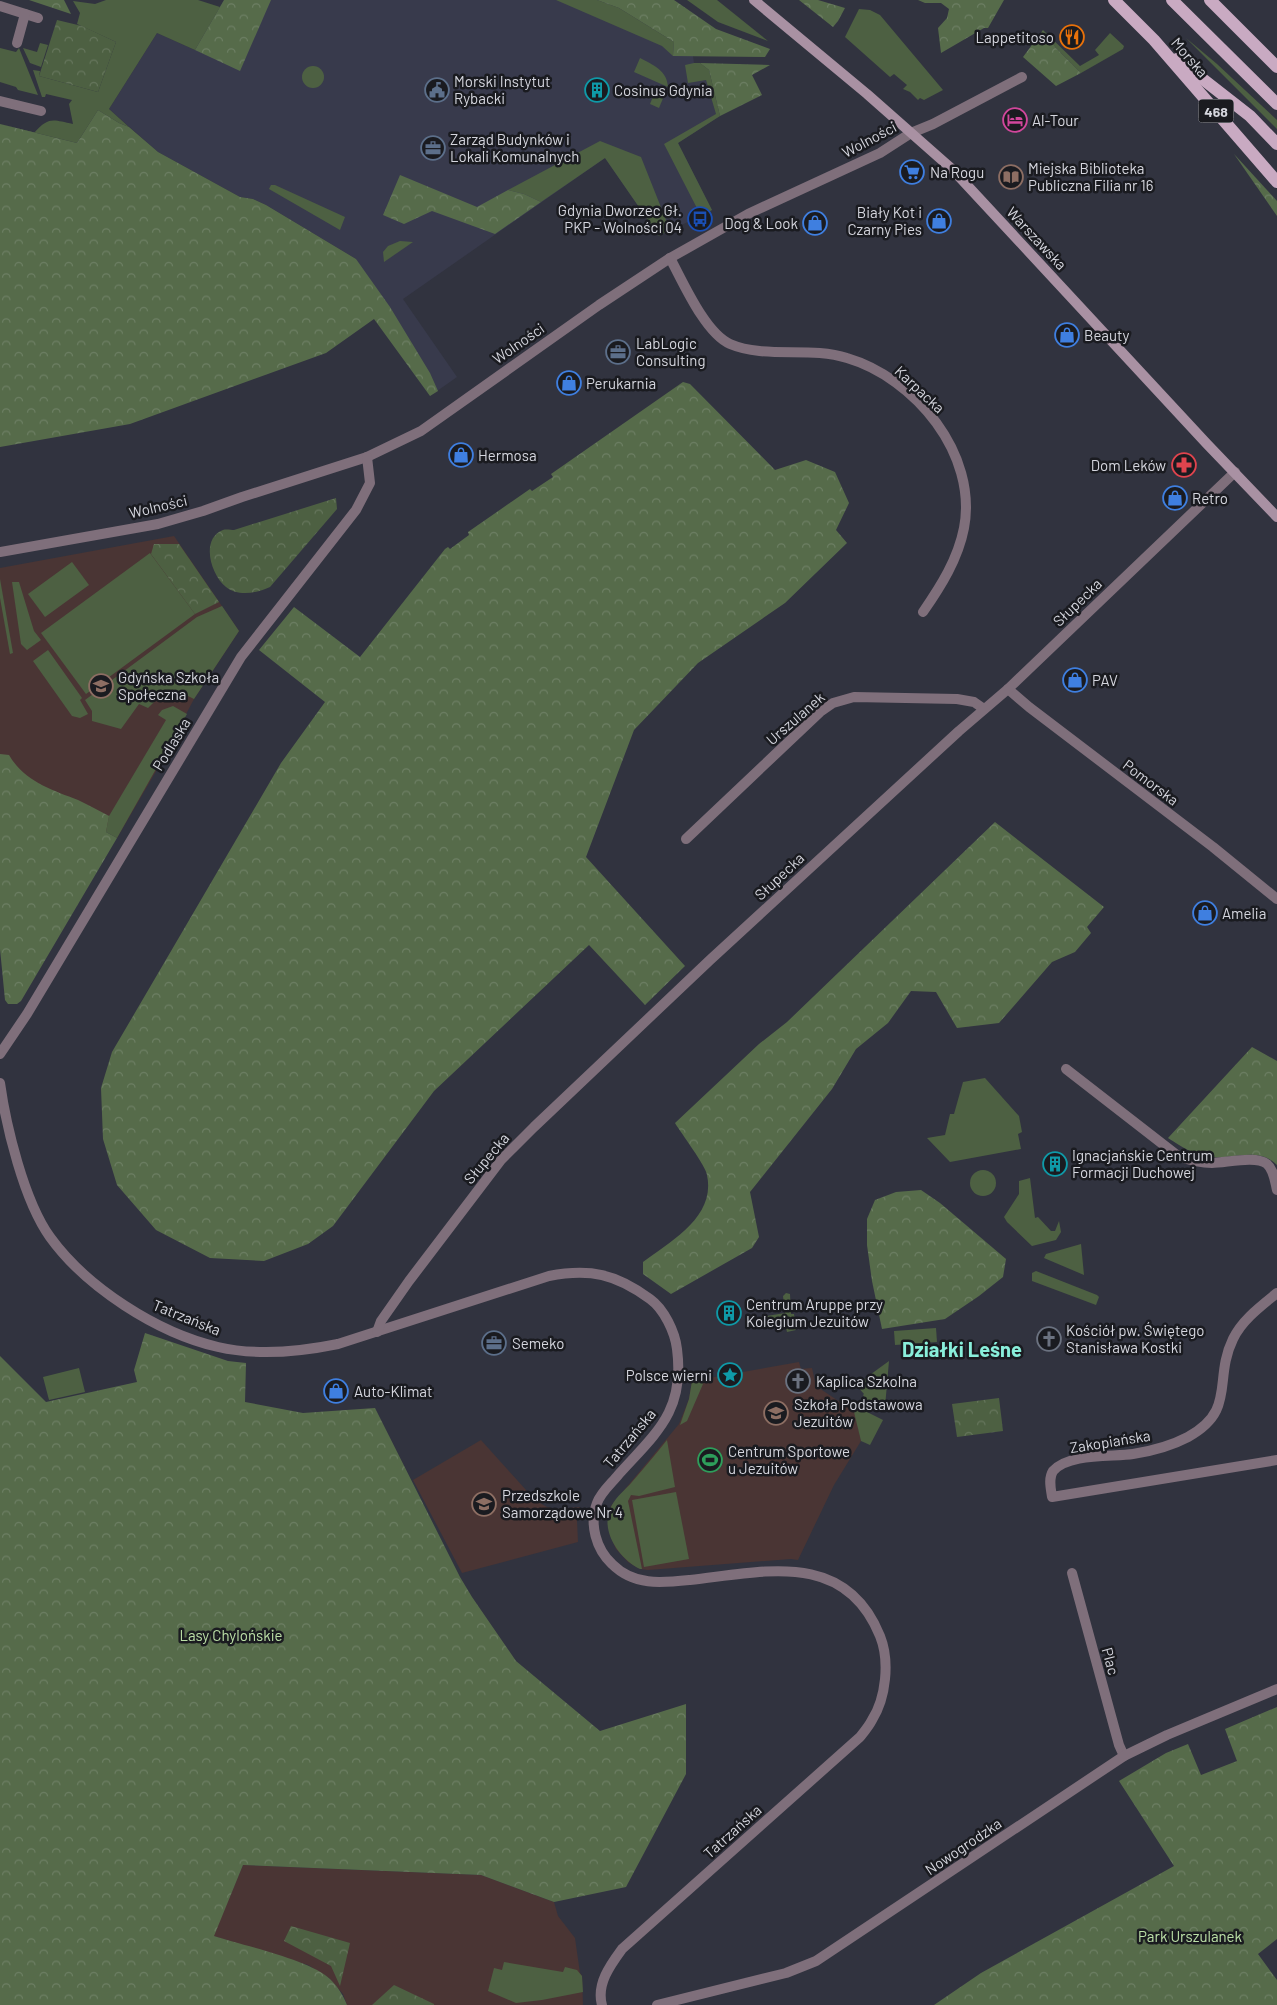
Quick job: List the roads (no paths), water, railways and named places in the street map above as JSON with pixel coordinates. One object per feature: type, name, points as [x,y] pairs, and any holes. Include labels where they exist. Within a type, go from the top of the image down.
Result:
[{"type":"main road","name":"Morska","points":[[1114,0],[1154,40],[1277,182]]},
{"type":"main road","name":"Morska","points":[[1172,0],[1277,104]]},
{"type":"main road","points":[[1210,0],[1277,67]]},
{"type":"main road","points":[[1154,40],[1250,116],[1277,144]]},
{"type":"street","name":"Warszawska","points":[[754,0],[911,133],[958,176],[1277,517]]},
{"type":"street","points":[[0,6],[38,18]]},
{"type":"street","points":[[18,43],[26,14]]},
{"type":"street","name":"Wolności","points":[[0,552],[158,524],[368,457],[421,430],[607,299],[670,258],[748,214],[880,153],[911,133],[933,124],[1022,77]]},
{"type":"street","points":[[0,101],[41,111]]},
{"type":"street","name":"Karpacka","points":[[670,258],[709,325],[729,343],[751,350],[828,354],[863,364],[880,372],[905,391],[918,403],[944,434],[954,451],[964,484],[966,514],[957,555],[940,588],[923,612]]},
{"type":"street","name":"Podlaska","points":[[0,1054],[27,1014],[241,657],[356,510],[370,483],[368,457]]},
{"type":"street","name":"Słupecka","points":[[377,1332],[381,1321],[409,1282],[501,1160],[710,960],[1008,689],[1234,472]]},
{"type":"street","name":"Pomorska","points":[[1008,689],[1029,708],[1213,847],[1277,899]]},
{"type":"street","name":"Urszulanek","points":[[686,840],[820,712],[833,703],[854,698],[958,699],[974,702],[984,709]]},
{"type":"street","points":[[1066,1069],[1178,1156],[1192,1161],[1212,1164],[1238,1161],[1262,1162],[1268,1165],[1273,1173],[1277,1190]]},
{"type":"street","name":"Tatrzańska","points":[[0,1083],[5,1115],[24,1182],[42,1225],[80,1271],[144,1317],[186,1336],[218,1346],[246,1351],[312,1349],[338,1344],[531,1281],[568,1272],[599,1274],[615,1278],[633,1286],[654,1302],[670,1327],[676,1344],[679,1382],[668,1415],[659,1430],[605,1490],[597,1502],[594,1527],[599,1547],[604,1556],[623,1574],[634,1580],[650,1582],[670,1582],[788,1570],[820,1576],[854,1596],[867,1610],[882,1641],[885,1656],[881,1701],[872,1720],[860,1737],[622,1949],[606,1974],[602,1989],[602,2005]]},
{"type":"street","name":"Zakopiańska","points":[[1277,1293],[1241,1326],[1234,1337],[1225,1363],[1222,1396],[1218,1409],[1204,1427],[1187,1438],[1157,1449],[1133,1454],[1072,1460],[1062,1464],[1054,1471],[1050,1477],[1050,1487],[1052,1497],[1277,1460]]},
{"type":"street","name":"Plac","points":[[1072,1573],[1096,1668],[1124,1756]]},
{"type":"street","name":"Nowogrodzka","points":[[658,2005],[786,1973],[816,1961],[1124,1756],[1167,1735],[1277,1689]]},
{"type":"place","name":"Lappetitoso","points":[[1072,37]]},
{"type":"place","name":"Morski Instytut Rybacki","points":[[437,90]]},
{"type":"place","name":"Cosinus Gdynia","points":[[597,90]]},
{"type":"place","name":"Al-Tour","points":[[1015,120]]},
{"type":"place","name":"Zarząd Budynków i Lokali Komunalnych","points":[[433,148]]},
{"type":"place","name":"Na Rogu","points":[[912,172]]},
{"type":"place","name":"Miejska Biblioteka Publiczna Filia nr 16","points":[[1011,177]]},
{"type":"place","name":"Gdynia Dworzec Gł. PKP - Wolności 04","points":[[700,219]]},
{"type":"place","name":"Biały Kot i Czarny Pies","points":[[939,221]]},
{"type":"place","name":"Dog & Look","points":[[815,223]]},
{"type":"place","name":"Beauty","points":[[1067,335]]},
{"type":"place","name":"LabLogic Consulting","points":[[618,352]]},
{"type":"place","name":"Perukarnia","points":[[569,383]]},
{"type":"place","name":"Hermosa","points":[[461,455]]},
{"type":"place","name":"Dom Leków","points":[[1184,465]]},
{"type":"place","name":"Retro","points":[[1175,498]]},
{"type":"place","name":"PAV","points":[[1075,680]]},
{"type":"place","name":"Gdyńska Szkoła Społeczna","points":[[101,686]]},
{"type":"place","name":"Amelia","points":[[1205,913]]},
{"type":"place","name":"Ignacjańskie Centrum Formacji Duchowej","points":[[1055,1164]]},
{"type":"place","name":"Centrum Aruppe przy Kolegium Jezuitów","points":[[729,1313]]},
{"type":"place","name":"Kościół pw. Świętego Stanisława Kostki","points":[[1049,1339]]},
{"type":"place","name":"Semeko","points":[[494,1343]]},
{"type":"place","name":"Polsce wierni","points":[[730,1375]]},
{"type":"place","name":"Kaplica Szkolna","points":[[798,1381]]},
{"type":"place","name":"Auto-Klimat","points":[[336,1391]]},
{"type":"place","name":"Szkoła Podstawowa Jezuitów","points":[[776,1413]]},
{"type":"place","name":"Centrum Sportowe u Jezuitów","points":[[710,1460]]},
{"type":"place","name":"Przedszkole Samorządowe Nr 4","points":[[484,1504]]},
{"type":"district","name":"Działki Leśne","points":[[962,1349]]},
{"type":"park label","name":"Lasy Chylońskie","points":[[231,1635]]},
{"type":"park label","name":"Park Urszulanek","points":[[1190,1936]]}]
